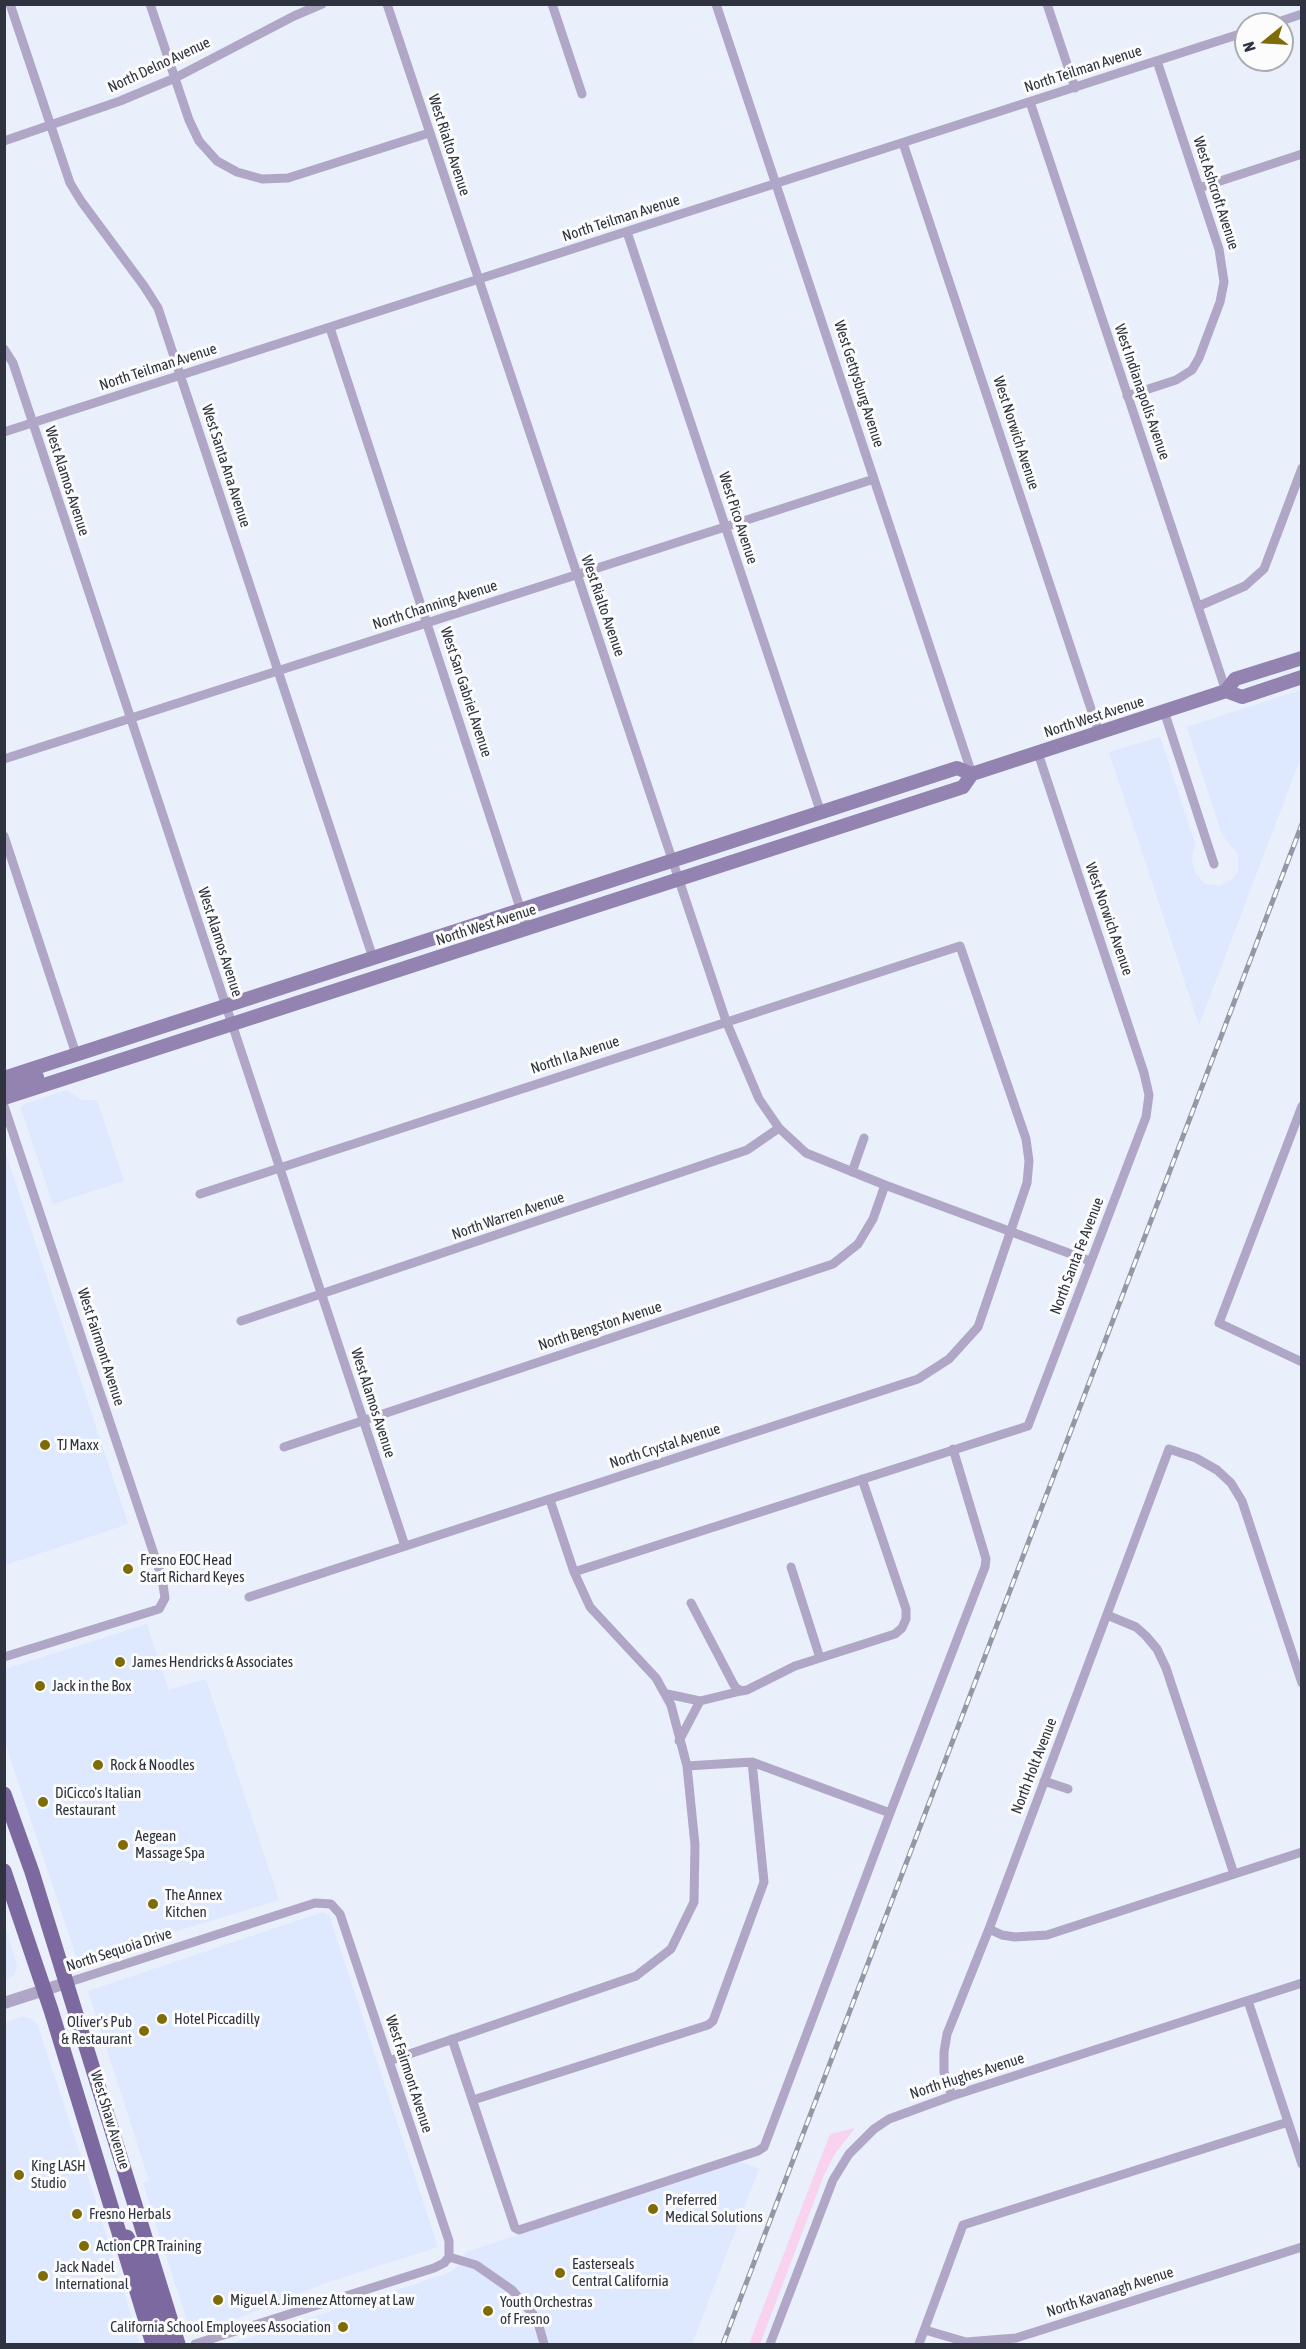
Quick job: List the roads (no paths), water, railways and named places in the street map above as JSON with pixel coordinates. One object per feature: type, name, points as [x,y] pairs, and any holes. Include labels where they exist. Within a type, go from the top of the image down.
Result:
[{"type":"main road","name":"North West Avenue","points":[[4,1098],[963,787],[972,774],[1226,691],[1235,679],[1302,658]]},
{"type":"main road","points":[[1284,683],[1291,671],[1302,668]]},
{"type":"main road","name":"North West Avenue","points":[[1226,691],[1242,697],[1302,677]]},
{"type":"main road","name":"North West Avenue","points":[[4,1078],[957,768],[972,774]]},
{"type":"main road","points":[[4,1092],[12,1085],[94,1058],[112,1043]]},
{"type":"main road","name":"West Shaw Avenue","points":[[4,1794],[109,2202],[153,2344]]},
{"type":"main road","name":"West Shaw Avenue","points":[[4,1871],[55,1986],[178,2344]]},
{"type":"main road","points":[[109,2202],[136,2255],[164,2341],[167,2344]]},
{"type":"street","name":"West Santa Ana Avenue","points":[[10,4],[70,183],[152,297],[163,322],[374,958]]},
{"type":"street","points":[[150,4],[189,120],[199,141],[217,161],[237,172],[262,179],[288,178],[429,133]]},
{"type":"street","points":[[290,4],[294,16]]},
{"type":"street","name":"North Delno Avenue","points":[[4,141],[50,126],[175,78],[294,16],[322,4]]},
{"type":"street","name":"West Rialto Avenue","points":[[387,4],[726,1021],[759,1099],[779,1128],[806,1153],[1090,1262]]},
{"type":"street","points":[[552,4],[582,94]]},
{"type":"street","name":"West Gettysburg Avenue","points":[[716,4],[972,774]]},
{"type":"street","points":[[1047,4],[1075,88]]},
{"type":"street","name":"North Teilman Avenue","points":[[4,432],[1234,36]]},
{"type":"street","name":"West Ashcroft Avenue","points":[[1127,396],[1176,381],[1192,370],[1200,358],[1220,302],[1224,282],[1223,266],[1157,61]]},
{"type":"street","name":"West Indianapolis Avenue","points":[[1029,102],[1226,691]]},
{"type":"street","name":"West Norwich Avenue","points":[[903,143],[1099,733]]},
{"type":"street","points":[[1199,188],[1302,154]]},
{"type":"street","name":"West Pico Avenue","points":[[627,232],[821,813]]},
{"type":"street","name":"West San Gabriel Avenue","points":[[330,328],[527,929]]},
{"type":"street","name":"West Alamos Avenue","points":[[4,349],[13,363],[405,1546]]},
{"type":"street","points":[[1198,606],[1245,586],[1264,569],[1302,468]]},
{"type":"street","name":"North Channing Avenue","points":[[4,759],[874,479]]},
{"type":"street","points":[[1164,711],[1214,864]]},
{"type":"street","name":"West Norwich Avenue","points":[[1038,753],[1144,1073],[1149,1095]]},
{"type":"street","points":[[4,836],[76,1054]]},
{"type":"street","name":"North Ila Avenue","points":[[200,1194],[960,946],[1026,1139],[1029,1161],[1027,1183],[1010,1230]]},
{"type":"street","name":"North Santa Fe Avenue","points":[[953,1449],[1028,1426],[1146,1117],[1149,1095]]},
{"type":"street","name":"West Fairmont Avenue","points":[[4,1106],[162,1578],[165,1598],[159,1609],[4,1657]]},
{"type":"street","points":[[1302,1106],[1219,1323],[1302,1362]]},
{"type":"street","name":"North Warren Avenue","points":[[241,1321],[747,1150],[779,1128]]},
{"type":"street","points":[[852,1172],[864,1138]]},
{"type":"street","name":"North Bengston Avenue","points":[[284,1447],[833,1264],[858,1244],[873,1219],[885,1185]]},
{"type":"street","name":"North Crystal Avenue","points":[[249,1598],[918,1379],[949,1359],[978,1327],[1010,1230]]},
{"type":"street","points":[[452,2039],[515,2228],[519,2230],[758,2151],[764,2147],[985,1567],[986,1559],[953,1449],[574,1572]]},
{"type":"street","name":"North Holt Avenue","points":[[952,2096],[944,2072],[947,2034],[989,1929],[1169,1449],[1196,1458],[1217,1470],[1231,1483],[1242,1501],[1302,1683]]},
{"type":"street","points":[[666,1694],[700,1701],[747,1690],[795,1666],[895,1634],[902,1628],[906,1619],[906,1609],[862,1479]]},
{"type":"street","points":[[389,2061],[636,1976],[670,1949],[694,1902],[695,1845],[687,1766],[666,1694],[656,1678],[590,1607],[574,1572],[550,1500]]},
{"type":"street","points":[[791,1567],[820,1658]]},
{"type":"street","points":[[691,1603],[735,1687],[741,1691]]},
{"type":"street","points":[[1107,1615],[1136,1627],[1157,1649],[1166,1668],[1234,1874]]},
{"type":"street","points":[[679,1741],[700,1701]]},
{"type":"street","points":[[687,1766],[752,1762],[890,1813]]},
{"type":"street","points":[[473,2100],[708,2025],[713,2021],[764,1882],[752,1762]]},
{"type":"street","points":[[1044,1781],[1068,1789]]},
{"type":"street","points":[[989,1929],[1015,1937],[1047,1935],[1302,1852]]},
{"type":"street","name":"North Sequoia Drive","points":[[55,1986],[315,1903],[331,1904]]},
{"type":"street","name":"West Fairmont Avenue","points":[[331,1904],[340,1914],[448,2241],[449,2257]]},
{"type":"street","name":"North Hughes Avenue","points":[[770,2344],[833,2180],[849,2154],[861,2140],[889,2119],[952,2096],[1302,1983]]},
{"type":"street","points":[[4,2003],[55,1986]]},
{"type":"street","points":[[1248,2001],[1302,2164]]},
{"type":"street","points":[[919,2344],[963,2225],[1288,2122]]},
{"type":"street","name":"North Kavanagh Avenue","points":[[925,2330],[966,2342],[1016,2338],[1302,2247]]},
{"type":"street","points":[[195,2344],[434,2268],[444,2263],[449,2257],[476,2265],[512,2290],[537,2319],[544,2344]]},
{"type":"railway","points":[[723,2344],[1302,824]]},
{"type":"place","name":"TJ Maxx","points":[[45,1445]]},
{"type":"place","name":"Fresno EOC Head Start Richard Keyes","points":[[128,1569]]},
{"type":"place","name":"James Hendricks & Associates","points":[[120,1662]]},
{"type":"place","name":"Jack in the Box","points":[[40,1686]]},
{"type":"place","name":"Rock & Noodles","points":[[98,1765]]},
{"type":"place","name":"DiCicco's Italian Restaurant","points":[[43,1802]]},
{"type":"place","name":"Aegean Massage Spa","points":[[123,1845]]},
{"type":"place","name":"The Annex Kitchen","points":[[153,1904]]},
{"type":"place","name":"Hotel Piccadilly","points":[[162,2019]]},
{"type":"place","name":"Oliver's Pub & Restaurant","points":[[144,2031]]},
{"type":"place","name":"King LASH Studio","points":[[19,2175]]},
{"type":"place","name":"Preferred Medical Solutions","points":[[653,2209]]},
{"type":"place","name":"Fresno Herbals","points":[[77,2214]]},
{"type":"place","name":"Action CPR Training","points":[[84,2246]]},
{"type":"place","name":"Easterseals Central California","points":[[560,2273]]},
{"type":"place","name":"Jack Nadel International","points":[[43,2276]]},
{"type":"place","name":"Miguel A. Jimenez Attorney at Law","points":[[218,2300]]},
{"type":"place","name":"Youth Orchestras of Fresno","points":[[488,2311]]},
{"type":"place","name":"California School Employees Association","points":[[343,2327]]}]
